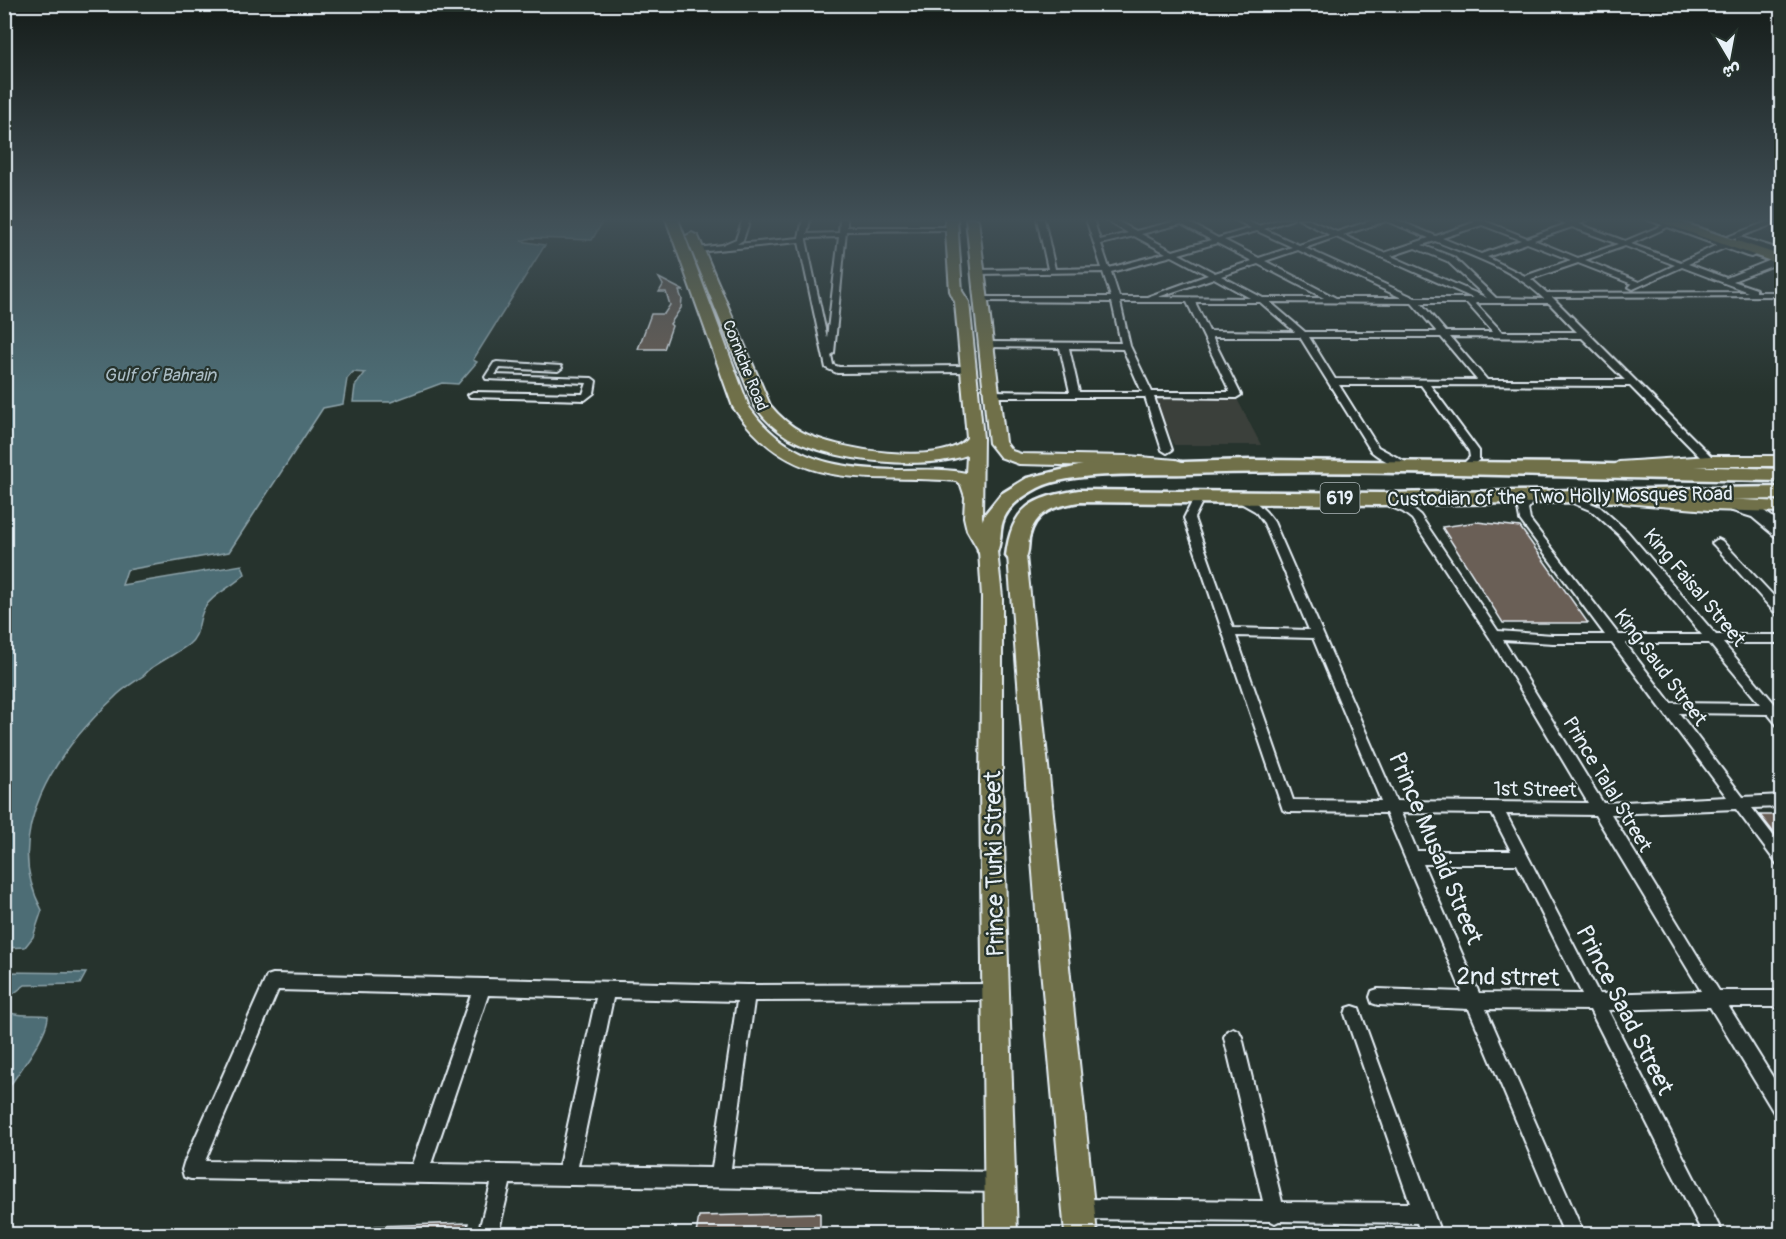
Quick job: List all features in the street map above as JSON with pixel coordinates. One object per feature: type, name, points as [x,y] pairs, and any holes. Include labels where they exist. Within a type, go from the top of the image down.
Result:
[{"type":"highway","name":"Custodian of the Two Holly Mosques Road","points":[[1196,467],[1571,469],[1782,475]]},
{"type":"highway","points":[[988,551],[991,525],[995,514],[1008,498],[1034,482],[1083,471],[1196,467],[1204,472],[1224,475],[1331,478],[1336,481],[1340,491],[1243,497]]},
{"type":"highway","points":[[1437,468],[1462,475],[1620,476],[1667,479],[1680,486],[1667,491],[1632,495]]},
{"type":"highway","name":"Custodian of the Two Holly Mosques Road","points":[[1017,556],[1019,530],[1023,522],[1038,508],[1052,501],[1079,496],[1381,499],[1782,493]]},
{"type":"main road","name":"Corniche Road","points":[[693,277],[741,407],[751,424],[772,444],[803,462],[850,471],[961,477],[969,483],[974,498]]},
{"type":"main road","name":"Corniche Road","points":[[708,277],[763,406],[771,416],[797,436],[829,448],[867,455],[910,457],[959,454],[969,448],[975,438]]},
{"type":"main road","name":"Prince Turki Street","points":[[955,277],[956,291],[962,302],[975,438],[973,517],[976,530],[988,551],[992,597],[991,783],[1001,1234]]},
{"type":"main road","points":[[980,277],[990,394]]},
{"type":"main road","points":[[962,302],[982,300]]},
{"type":"main road","name":"Custodian of the Two Holly Mosques Road","points":[[990,394],[997,443],[1006,454],[1019,459],[1128,461],[1196,467]]},
{"type":"main road","points":[[910,457],[920,466],[919,470],[910,474]]},
{"type":"main road","points":[[1571,469],[1782,461]]},
{"type":"main road","points":[[1596,496],[1732,506],[1782,507]]},
{"type":"main road","points":[[1732,506],[1758,514],[1782,532]]},
{"type":"main road","name":"Prince Turki Street","points":[[1017,556],[1051,936],[1081,1234]]},
{"type":"street","points":[[811,277],[829,366]]},
{"type":"street","points":[[829,366],[838,277]]},
{"type":"street","points":[[1108,277],[1116,300],[1126,346],[1148,394],[1167,450]]},
{"type":"street","points":[[1141,300],[1208,277]]},
{"type":"street","points":[[1216,277],[1263,301],[1304,334],[1374,448],[1380,454],[1411,468]]},
{"type":"street","points":[[1291,277],[1336,301]]},
{"type":"street","points":[[1362,277],[1415,301],[1485,383]]},
{"type":"street","points":[[1433,277],[1489,301]]},
{"type":"street","points":[[1467,277],[1489,301]]},
{"type":"street","points":[[1521,277],[1534,284],[1549,298],[1710,462]]},
{"type":"street","points":[[1525,279],[1531,277]]},
{"type":"street","points":[[1620,277],[1638,284]]},
{"type":"street","points":[[1622,295],[1653,277]]},
{"type":"street","points":[[1715,277],[1763,294]]},
{"type":"street","points":[[1726,281],[1737,277]]},
{"type":"street","points":[[982,300],[1489,301],[1622,295],[1782,294]]},
{"type":"street","points":[[990,394],[1236,395],[1190,301]]},
{"type":"street","points":[[1469,301],[1499,334]]},
{"type":"street","points":[[1206,334],[1585,334]]},
{"type":"street","points":[[987,344],[1126,346]]},
{"type":"street","points":[[1064,345],[1075,394]]},
{"type":"street","points":[[473,395],[585,397],[589,393],[592,381],[489,377],[497,365],[558,368]]},
{"type":"street","points":[[829,366],[837,370],[968,369]]},
{"type":"street","points":[[1332,382],[1632,383]]},
{"type":"street","points":[[1423,382],[1474,452],[1474,458],[1463,469]]},
{"type":"street","points":[[1200,496],[1189,518],[1228,632],[1318,634]]},
{"type":"street","name":"King Saud Street","points":[[1532,496],[1523,509],[1525,520],[1782,859]]},
{"type":"street","name":"King Faisal Street","points":[[1563,496],[1586,503],[1609,520],[1777,709],[1782,721]]},
{"type":"street","name":"Prince Musaid Street","points":[[1243,497],[1259,509],[1269,522],[1574,1234]]},
{"type":"street","name":"Prince Talal Street","points":[[1381,499],[1407,510],[1416,517],[1494,636],[1782,1110]]},
{"type":"street","points":[[1721,547],[1782,613]]},
{"type":"street","name":"1st Street","points":[[1228,632],[1288,806],[1599,809],[1782,801]]},
{"type":"street","points":[[1494,636],[1614,640],[1782,639]]},
{"type":"street","points":[[1666,708],[1777,709]]},
{"type":"street","name":"Prince Saad Street","points":[[1496,808],[1713,1234]]},
{"type":"street","points":[[1414,858],[1521,858]]},
{"type":"street","points":[[997,992],[747,993],[273,982],[191,1170],[1000,1182]]},
{"type":"street","points":[[418,1174],[482,987]]},
{"type":"street","points":[[566,1176],[606,990]]},
{"type":"street","points":[[720,1179],[747,993]]},
{"type":"street","name":"2nd strret","points":[[1378,997],[1593,1002],[1712,997],[1782,999]]},
{"type":"street","points":[[1353,1014],[1431,1234]]},
{"type":"street","points":[[1233,1036],[1275,1213]]},
{"type":"street","points":[[488,1234],[504,1175]]},
{"type":"street","points":[[1078,1209],[1423,1213]]},
{"type":"shaded area","points":[[1154,397],[1236,397],[1261,445],[1174,445]]},
{"type":"water","name":"Gulf of Bahrain","points":[[5,277],[525,277],[473,360],[477,362],[458,384],[442,383],[391,402],[353,402],[355,386],[365,373],[353,372],[347,379],[343,404],[323,408],[229,552],[127,570],[122,585],[242,565],[245,574],[217,595],[204,609],[197,633],[192,641],[117,695],[93,719],[55,768],[41,795],[31,823],[28,851],[31,881],[42,910],[33,937],[25,947],[5,948]]},
{"type":"water","points":[[5,972],[86,973],[80,984],[25,985],[5,1000]]},
{"type":"water","points":[[5,1007],[6,1011],[16,1014],[48,1016],[43,1034],[5,1093]]},
{"type":"building","points":[[659,278],[684,291],[679,291],[682,299],[681,308],[670,324],[672,326],[664,349],[638,349],[651,314],[664,314],[670,305],[666,292],[659,292],[663,285]]},
{"type":"building","points":[[1477,522],[1520,527],[1588,623],[1503,623],[1442,527]]},
{"type":"building","points":[[1760,815],[1782,815],[1782,843]]},
{"type":"building","points":[[820,1213],[820,1234],[696,1234],[699,1216]]},
{"type":"building","points":[[468,1223],[466,1234],[375,1234],[375,1226]]}]
